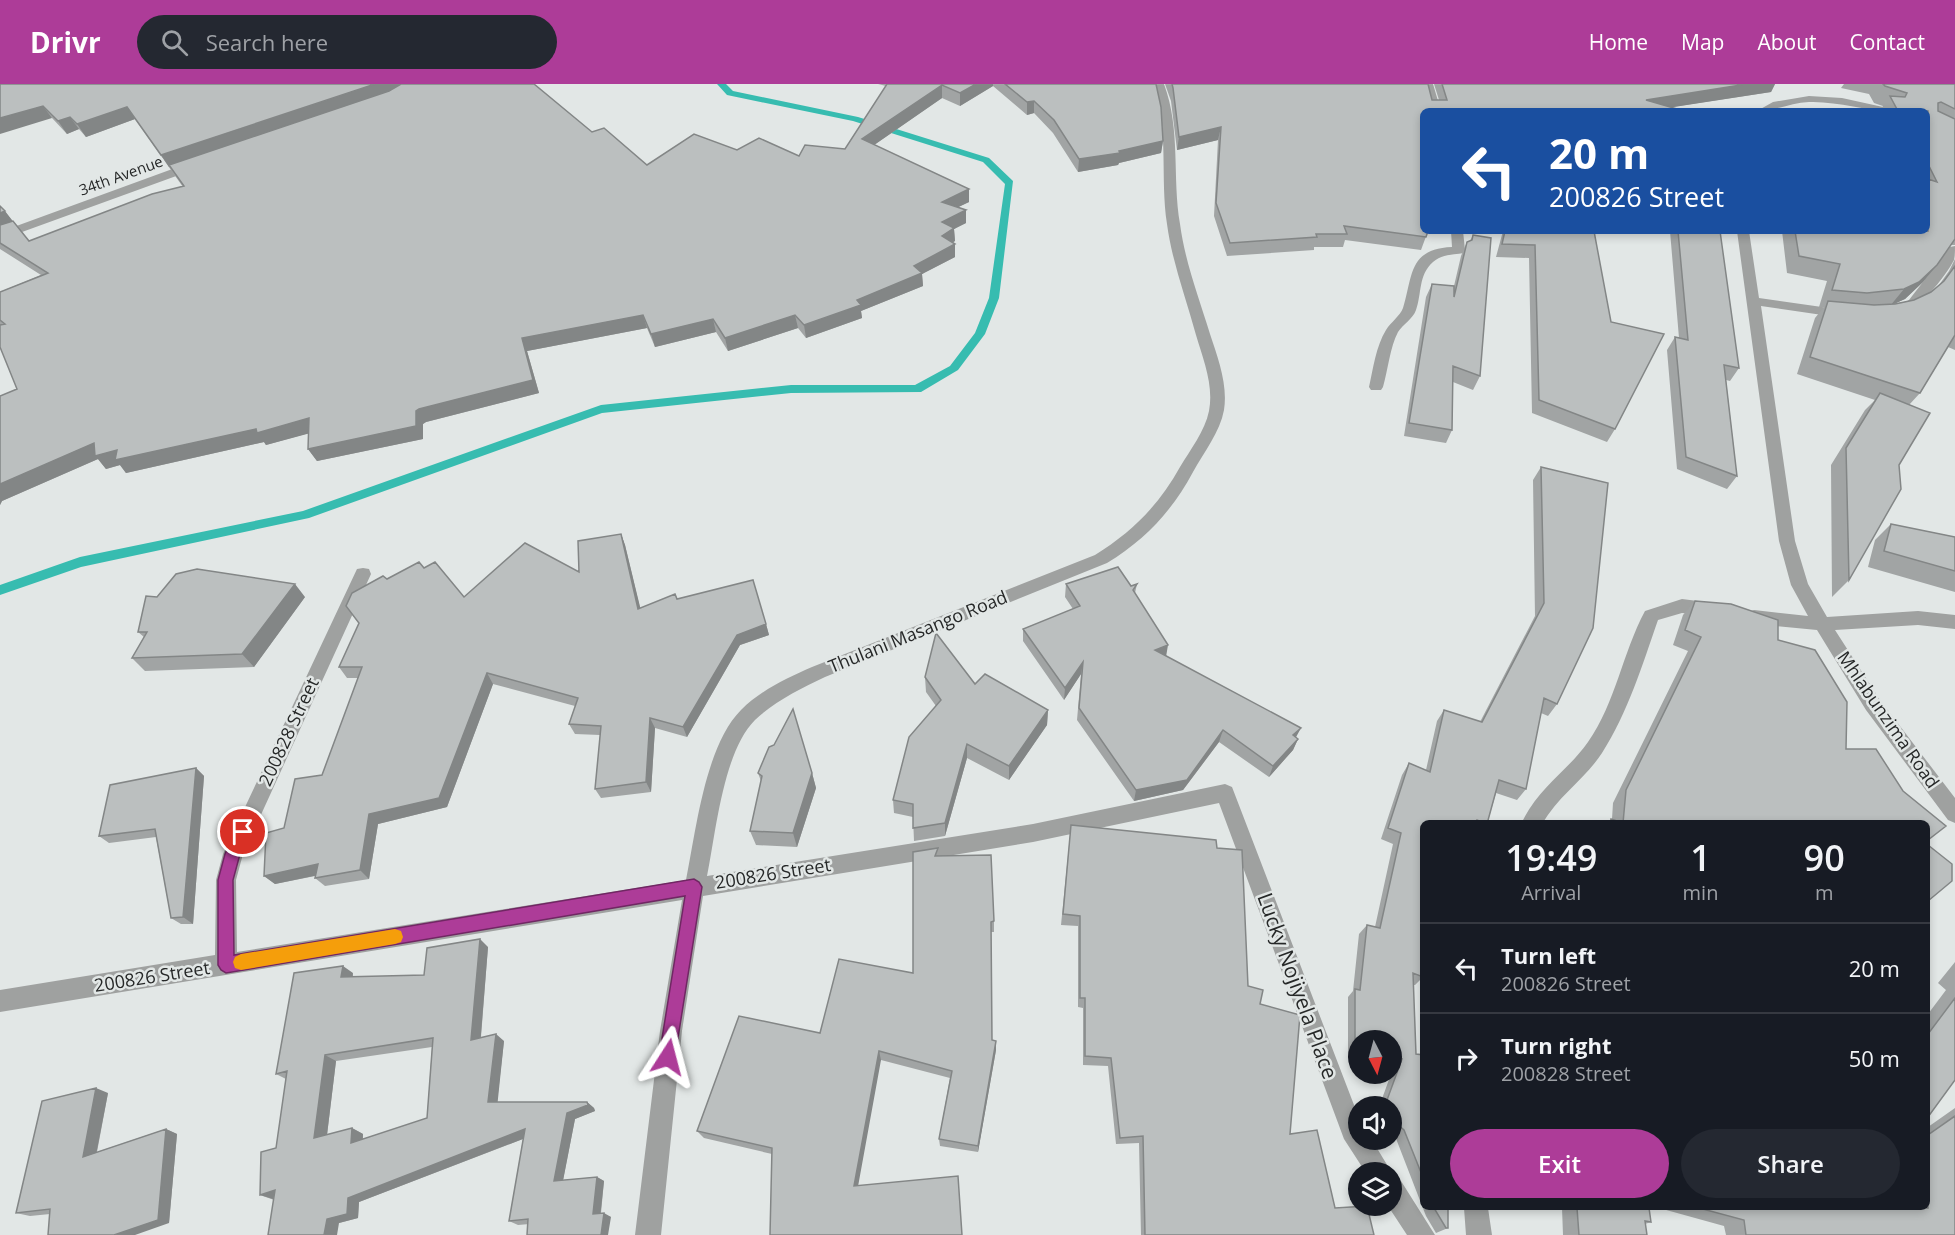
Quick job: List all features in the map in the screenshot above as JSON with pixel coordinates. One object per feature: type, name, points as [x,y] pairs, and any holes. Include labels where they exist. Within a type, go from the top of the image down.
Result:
[{"type":"street","name":"Thulani Masango Road","points":[[648,1235],[666,1068],[694,887],[723,758],[732,735],[747,716],[794,684],[942,621],[1101,559],[1125,546],[1154,520],[1178,487],[1215,414],[1216,381],[1177,244],[1172,200],[1171,130],[1159,84]]},
{"type":"street","points":[[1428,84],[1434,108]]},
{"type":"street","points":[[1772,108],[1784,103],[1814,100],[1841,101],[1874,108]]},
{"type":"street","name":"34th Avenue","points":[[0,236],[214,159]]},
{"type":"street","points":[[1376,387],[1392,331],[1410,311],[1416,276],[1430,257],[1444,251],[1460,250],[1457,234]]},
{"type":"street","name":"Mhlabunzima Road","points":[[1743,234],[1787,541],[1800,585],[1873,705],[1955,814]]},
{"type":"street","points":[[1888,313],[1898,312],[1914,303],[1955,250]]},
{"type":"street","points":[[1753,302],[1854,316]]},
{"type":"street","name":"200828 Street","points":[[226,965],[226,880],[233,854],[363,574]]},
{"type":"street","points":[[1533,820],[1546,799],[1594,749],[1621,700],[1651,616],[1669,607],[1694,605],[1757,618],[1822,624],[1918,618],[1955,622]]},
{"type":"street","name":"200826 Street","points":[[0,1001],[1033,832],[1225,793]]},
{"type":"street","name":"Lucky Nojiyela Place","points":[[1225,793],[1352,1131],[1373,1162]]},
{"type":"street","points":[[1402,1206],[1422,1235]]},
{"type":"street","points":[[1476,1210],[1479,1235]]},
{"type":"building","points":[[0,84],[375,84],[161,155],[127,107],[77,124],[70,117],[58,121],[43,106],[0,118]]},
{"type":"building","points":[[401,84],[534,84],[592,132],[604,128],[647,165],[694,134],[737,150],[759,138],[799,156],[805,145],[845,149],[887,84],[976,84],[960,93],[942,85],[862,139],[969,189],[942,202],[966,210],[942,222],[954,228],[942,236],[955,244],[914,266],[922,273],[857,300],[861,305],[804,325],[795,315],[725,338],[713,319],[651,334],[643,315],[522,338],[533,380],[419,409],[416,411],[416,426],[308,449],[309,418],[257,433],[256,429],[115,460],[117,450],[95,456],[94,443],[0,484],[0,396],[17,389],[0,347],[0,325],[5,324],[0,320],[0,292],[48,273],[0,243],[0,225],[13,221],[29,241],[152,194],[184,186],[169,165],[389,91]]},
{"type":"building","points":[[1005,84],[1156,84],[1161,107],[1163,141],[1119,151],[1120,153],[1079,159],[1054,120],[1034,101],[1027,102]]},
{"type":"building","points":[[1172,84],[1428,84],[1432,100],[1447,100],[1442,84],[1747,84],[1646,100],[1674,108],[1420,108],[1420,234],[1427,234],[1426,237],[1344,226],[1347,234],[1316,234],[1317,237],[1230,243],[1216,203],[1221,127],[1179,137]]},
{"type":"building","points":[[1883,84],[1955,84],[1955,109],[1941,102],[1938,103],[1938,111],[1955,119],[1955,239],[1937,265],[1919,282],[1904,289],[1867,293],[1832,290],[1840,264],[1799,256],[1795,234],[1930,234],[1930,180],[1937,182],[1930,168],[1930,108],[1896,108],[1890,96],[1905,97],[1907,93]]},
{"type":"building","points":[[1504,234],[1595,234],[1611,322],[1664,334],[1615,429],[1539,400],[1535,245],[1502,244]]},
{"type":"building","points":[[1678,234],[1720,234],[1739,368],[1724,365],[1737,476],[1686,457],[1675,337],[1688,340]]},
{"type":"building","points":[[1473,235],[1491,238],[1480,376],[1453,366],[1452,430],[1409,423],[1432,284],[1454,286],[1454,297],[1467,242],[1472,240]]},
{"type":"building","points":[[1955,266],[1955,335],[1920,393],[1810,357],[1828,301],[1874,305],[1914,300],[1931,292],[1944,281]]},
{"type":"building","points":[[1880,393],[1930,413],[1899,465],[1901,489],[1849,580],[1846,448]]},
{"type":"building","points":[[1541,467],[1608,483],[1593,628],[1557,704],[1544,698],[1526,789],[1499,780],[1488,820],[1420,820],[1420,976],[1413,973],[1416,1054],[1420,1054],[1420,1170],[1402,1128],[1402,1096],[1388,1096],[1393,1084],[1402,1084],[1402,1030],[1355,1030],[1355,989],[1360,990],[1367,925],[1380,928],[1401,833],[1388,828],[1409,763],[1430,772],[1444,710],[1482,722],[1544,603]]},
{"type":"building","points":[[1891,524],[1955,537],[1955,571],[1884,551]]},
{"type":"building","points":[[621,534],[638,609],[675,594],[677,599],[753,580],[766,624],[737,635],[683,727],[650,718],[646,782],[595,789],[601,726],[569,724],[578,698],[487,673],[439,798],[369,814],[360,870],[315,878],[318,864],[264,876],[266,833],[284,828],[295,779],[322,775],[362,667],[339,667],[359,623],[346,606],[352,593],[383,576],[387,579],[419,562],[424,568],[435,562],[464,597],[525,543],[579,572],[578,541]]},
{"type":"building","points":[[1118,567],[1131,586],[1137,584],[1133,590],[1168,645],[1155,650],[1301,728],[1293,735],[1298,739],[1273,766],[1223,730],[1187,780],[1136,790],[1079,708],[1083,662],[1065,688],[1023,629],[1080,606],[1066,584]]},
{"type":"building","points":[[197,569],[295,584],[242,654],[132,658],[147,632],[138,632],[146,596],[157,597],[176,574]]},
{"type":"building","points":[[1695,601],[1731,604],[1778,620],[1778,640],[1815,650],[1847,702],[1846,749],[1876,749],[1903,791],[1946,826],[1930,838],[1930,820],[1623,820],[1626,790],[1701,637],[1685,630]]},
{"type":"building","points":[[936,633],[975,684],[985,674],[1048,710],[1009,766],[967,744],[945,823],[913,828],[913,804],[893,800],[909,737],[941,700],[925,677]]},
{"type":"building","points":[[793,709],[812,773],[793,833],[750,831],[762,776],[758,773],[769,747],[774,745]]},
{"type":"building","points":[[196,768],[183,917],[171,918],[155,829],[99,836],[110,785]]},
{"type":"building","points":[[1071,825],[1216,840],[1217,848],[1242,850],[1248,986],[1263,990],[1260,1004],[1300,1015],[1290,1134],[1317,1130],[1335,1208],[1348,1207],[1348,1216],[1369,1216],[1374,1235],[1145,1235],[1143,1136],[1120,1138],[1111,1058],[1085,1056],[1085,998],[1080,998],[1080,916],[1063,914]]},
{"type":"building","points":[[1930,847],[1952,864],[1952,881],[1930,899]]},
{"type":"building","points":[[938,848],[935,856],[991,855],[994,921],[991,922],[992,1040],[996,1041],[978,1146],[939,1139],[952,1071],[879,1051],[854,1186],[958,1176],[962,1235],[770,1235],[772,1148],[697,1131],[739,1016],[820,1033],[839,959],[913,973],[913,852]]},
{"type":"building","points":[[480,939],[471,1040],[496,1034],[488,1102],[587,1102],[588,1105],[567,1113],[554,1181],[597,1177],[593,1214],[604,1213],[601,1235],[527,1235],[528,1219],[509,1221],[525,1129],[348,1198],[347,1214],[327,1219],[324,1235],[268,1235],[275,1190],[260,1195],[261,1152],[276,1148],[287,1071],[276,1074],[294,973],[343,966],[341,977],[424,975],[427,948]],"holes":[[[433,1038],[427,1118],[351,1143],[352,1128],[314,1138],[325,1055]]]},
{"type":"building","points":[[1955,998],[1955,1080],[1930,1114],[1930,1031]]},
{"type":"building","points":[[96,1088],[83,1157],[166,1129],[158,1220],[114,1235],[48,1235],[50,1209],[16,1213],[42,1101]]},
{"type":"building","points":[[1955,1116],[1955,1235],[1746,1235],[1744,1220],[1706,1210],[1930,1210],[1930,1134]]},
{"type":"building","points":[[1435,1210],[1448,1210],[1448,1228]]},
{"type":"building","points":[[1577,1210],[1649,1210],[1651,1222],[1645,1221],[1647,1235],[1579,1235]]},
{"type":"waterway","points":[[0,590],[80,562],[305,515],[601,409],[791,389],[917,389],[954,368],[980,334],[994,298],[1010,183],[986,160],[855,119],[730,93],[721,84]]},
{"type":"slow traffic","points":[[241,962],[395,937]]},
{"type":"route","points":[[243,832],[233,854],[226,880],[226,965],[694,887],[668,1057]]}]
